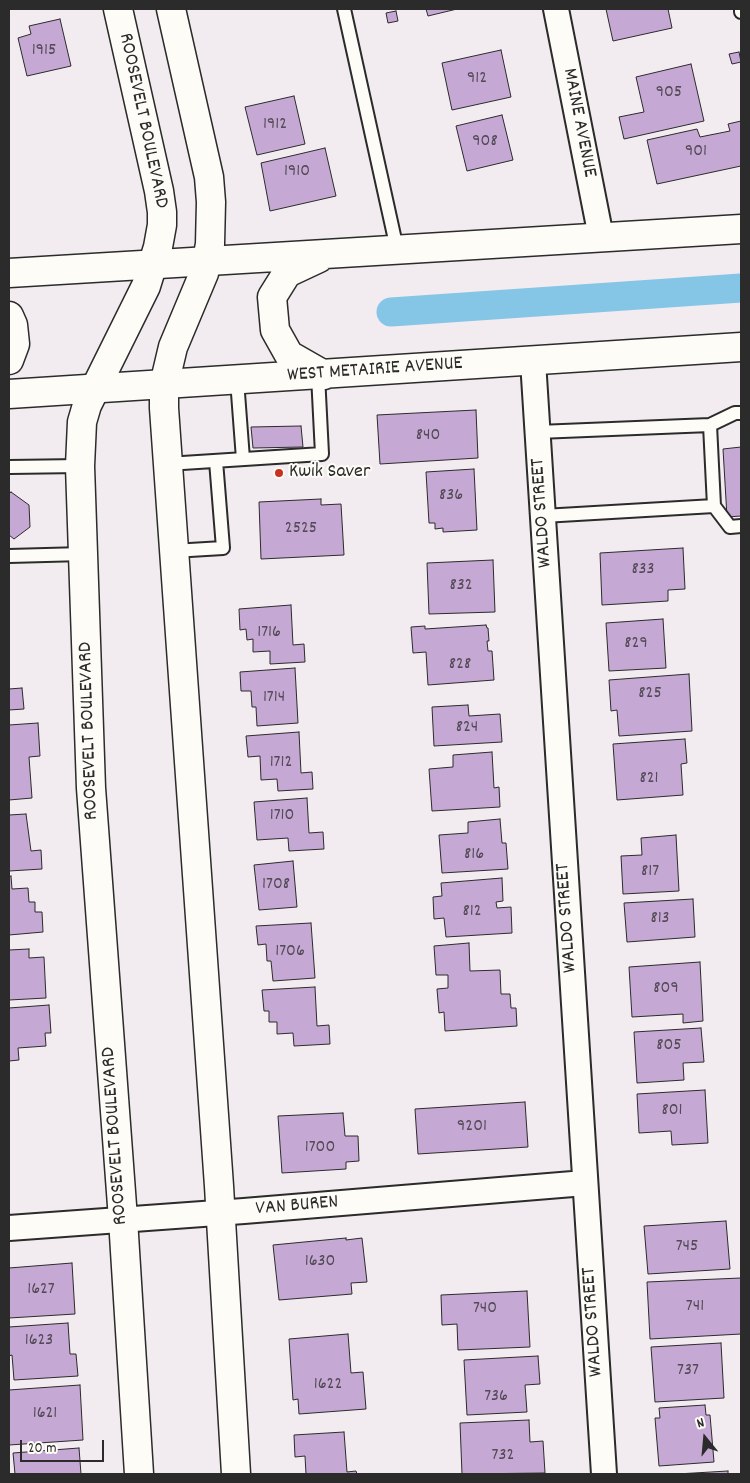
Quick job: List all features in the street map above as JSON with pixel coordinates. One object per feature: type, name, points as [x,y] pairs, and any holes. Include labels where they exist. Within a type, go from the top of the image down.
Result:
[{"type":"street","name":"ROOSEVELT BOULEVARD","points":[[118,9],[144,119],[162,212],[154,264],[146,286],[87,405],[82,422],[80,466],[91,788],[123,1219],[139,1474]]},
{"type":"street","points":[[171,9],[209,177],[211,224],[207,260],[204,273],[173,347],[164,385],[167,464],[220,1213],[236,1474]]},
{"type":"street","name":"MAINE AVENUE","points":[[556,9],[601,237]]},
{"type":"street","points":[[9,273],[741,228]]},
{"type":"street","points":[[321,375],[289,355],[275,330],[272,297],[287,273],[329,253]]},
{"type":"street","points":[[9,316],[13,325],[15,344],[9,360]]},
{"type":"street","name":"WEST METAIRIE AVENUE","points":[[9,394],[741,347]]},
{"type":"street","name":"WALDO STREET","points":[[533,361],[604,1474]]},
{"type":"street","name":"VAN BUREN","points":[[9,1228],[585,1183]]},
{"type":"lane","points":[[344,9],[397,249]]},
{"type":"lane","points":[[167,464],[322,454],[321,375]]},
{"type":"lane","points":[[237,380],[243,460]]},
{"type":"lane","points":[[538,432],[710,425],[739,411]]},
{"type":"lane","points":[[710,425],[714,506],[730,527],[741,526]]},
{"type":"lane","points":[[173,551],[223,548],[216,461]]},
{"type":"lane","points":[[9,467],[80,466]]},
{"type":"lane","points":[[543,516],[714,506]]},
{"type":"lane","points":[[9,556],[83,554]]},
{"type":"building","points":[[426,9],[457,9],[428,16]]},
{"type":"building","points":[[606,9],[668,9],[672,28],[613,41]]},
{"type":"building","points":[[396,11],[398,21],[388,23],[386,13]]},
{"type":"building","points":[[60,19],[71,66],[27,76],[18,38],[31,34],[29,26]]},
{"type":"building","points":[[501,50],[511,97],[452,110],[442,63]]},
{"type":"building","points":[[739,52],[741,62],[732,64],[729,54]]},
{"type":"building","points":[[691,64],[704,121],[624,139],[619,117],[644,112],[636,77]]},
{"type":"building","points":[[294,96],[305,144],[257,155],[245,107]]},
{"type":"building","points":[[502,115],[513,160],[467,171],[456,126]]},
{"type":"building","points":[[741,121],[741,166],[657,184],[647,140],[697,129],[700,137],[730,131],[728,124]]},
{"type":"building","points":[[325,148],[336,196],[270,211],[261,163]]},
{"type":"building","points":[[476,410],[478,458],[380,464],[377,415]]},
{"type":"building","points":[[301,426],[303,447],[253,448],[251,427]]},
{"type":"building","points":[[741,447],[741,516],[727,517],[723,449]]},
{"type":"building","points":[[474,469],[477,530],[443,532],[443,528],[435,529],[435,523],[429,523],[426,472]]},
{"type":"building","points":[[11,492],[29,505],[30,527],[14,539],[9,535],[9,494]]},
{"type":"building","points":[[321,499],[321,505],[341,504],[344,555],[261,559],[259,502]]},
{"type":"building","points":[[683,548],[685,589],[668,590],[668,601],[602,605],[600,553]]},
{"type":"building","points":[[493,560],[495,612],[429,614],[427,563]]},
{"type":"building","points":[[291,605],[293,645],[304,644],[305,662],[270,664],[270,651],[253,652],[253,639],[247,640],[246,629],[240,630],[239,609]]},
{"type":"building","points":[[663,619],[666,668],[609,671],[606,623]]},
{"type":"building","points":[[486,625],[489,641],[487,641],[488,651],[492,651],[494,680],[428,685],[426,652],[413,653],[411,627],[425,626],[425,629]]},
{"type":"building","points":[[295,668],[298,723],[257,726],[256,707],[252,707],[251,691],[241,691],[240,672]]},
{"type":"building","points":[[689,674],[692,731],[619,736],[617,710],[611,711],[609,680]]},
{"type":"building","points":[[22,688],[24,709],[9,710],[9,689]]},
{"type":"building","points":[[468,705],[469,716],[500,714],[502,742],[434,746],[432,707]]},
{"type":"building","points":[[38,723],[40,756],[29,757],[32,798],[9,800],[9,725]]},
{"type":"building","points":[[299,732],[301,773],[312,772],[313,789],[278,791],[277,779],[261,780],[260,756],[248,757],[246,736]]},
{"type":"building","points":[[685,739],[687,763],[681,764],[683,795],[617,800],[613,744]]},
{"type":"building","points":[[492,752],[494,788],[499,787],[500,807],[432,811],[429,769],[453,767],[453,755]]},
{"type":"building","points":[[307,798],[309,833],[323,832],[324,849],[289,851],[288,838],[257,840],[254,802]]},
{"type":"building","points":[[26,814],[31,851],[41,850],[42,869],[9,871],[9,815]]},
{"type":"building","points":[[500,819],[502,843],[506,843],[508,869],[442,873],[439,835],[468,833],[468,822]]},
{"type":"building","points":[[676,835],[679,891],[623,894],[621,856],[642,855],[641,838]]},
{"type":"building","points":[[293,861],[297,907],[259,910],[254,865]]},
{"type":"building","points":[[11,876],[12,889],[28,888],[29,902],[35,902],[35,912],[42,912],[43,932],[9,935],[9,877]]},
{"type":"building","points":[[502,878],[503,901],[496,902],[497,908],[511,907],[512,933],[446,937],[444,918],[434,919],[433,897],[442,896],[441,883]]},
{"type":"building","points":[[693,899],[695,937],[627,942],[624,903]]},
{"type":"building","points":[[311,923],[315,978],[273,981],[271,961],[267,961],[266,944],[258,945],[256,926]]},
{"type":"building","points":[[469,943],[470,971],[500,970],[501,994],[510,994],[511,1008],[516,1008],[517,1026],[445,1031],[444,1012],[439,1013],[437,989],[448,988],[448,975],[436,975],[434,946]]},
{"type":"building","points":[[29,949],[29,958],[44,957],[46,998],[9,1000],[9,950]]},
{"type":"building","points":[[700,962],[703,1021],[683,1023],[683,1014],[632,1017],[629,967]]},
{"type":"building","points":[[315,987],[317,1026],[329,1025],[330,1044],[294,1046],[293,1033],[277,1034],[277,1022],[269,1022],[269,1011],[264,1011],[262,990]]},
{"type":"building","points":[[49,1005],[51,1033],[45,1033],[46,1046],[18,1048],[19,1060],[9,1061],[9,1008]]},
{"type":"building","points":[[701,1028],[704,1062],[683,1063],[684,1080],[637,1083],[634,1032]]},
{"type":"building","points":[[705,1090],[708,1143],[672,1145],[671,1131],[639,1133],[637,1094]]},
{"type":"building","points":[[525,1102],[528,1147],[418,1154],[415,1109]]},
{"type":"building","points":[[343,1113],[345,1136],[358,1136],[359,1161],[346,1162],[346,1169],[282,1173],[278,1116]]},
{"type":"building","points":[[726,1221],[730,1269],[648,1274],[644,1226]]},
{"type":"building","points":[[346,1238],[346,1240],[362,1238],[367,1282],[351,1283],[352,1294],[279,1300],[273,1245]]},
{"type":"building","points":[[72,1263],[75,1314],[9,1318],[9,1268]]},
{"type":"building","points":[[741,1278],[741,1334],[650,1339],[647,1282]]},
{"type":"building","points":[[527,1291],[530,1347],[458,1350],[457,1324],[442,1325],[441,1295]]},
{"type":"building","points":[[68,1323],[70,1354],[76,1354],[78,1376],[14,1380],[12,1355],[9,1356],[9,1327]]},
{"type":"building","points":[[348,1334],[351,1373],[363,1372],[366,1409],[299,1414],[298,1399],[293,1400],[289,1339]]},
{"type":"building","points":[[721,1343],[724,1398],[655,1402],[651,1347]]},
{"type":"building","points":[[538,1356],[540,1384],[525,1385],[527,1412],[467,1415],[464,1360]]},
{"type":"building","points":[[80,1385],[83,1440],[9,1445],[9,1390]]},
{"type":"building","points":[[705,1405],[706,1415],[710,1415],[714,1462],[659,1466],[655,1418],[660,1418],[659,1408]]},
{"type":"building","points":[[529,1420],[530,1442],[543,1441],[545,1473],[462,1474],[460,1423]]},
{"type":"building","points":[[344,1432],[347,1472],[356,1471],[357,1474],[306,1474],[305,1456],[295,1457],[294,1435]]},
{"type":"building","points":[[79,1448],[81,1474],[15,1474],[13,1453]]},
{"type":"building","points":[[728,1471],[728,1474],[677,1474]]},
{"type":"waterway","points":[[391,312],[741,288]]},
{"type":"place","name":"Kwik Saver","points":[[279,473]]}]
